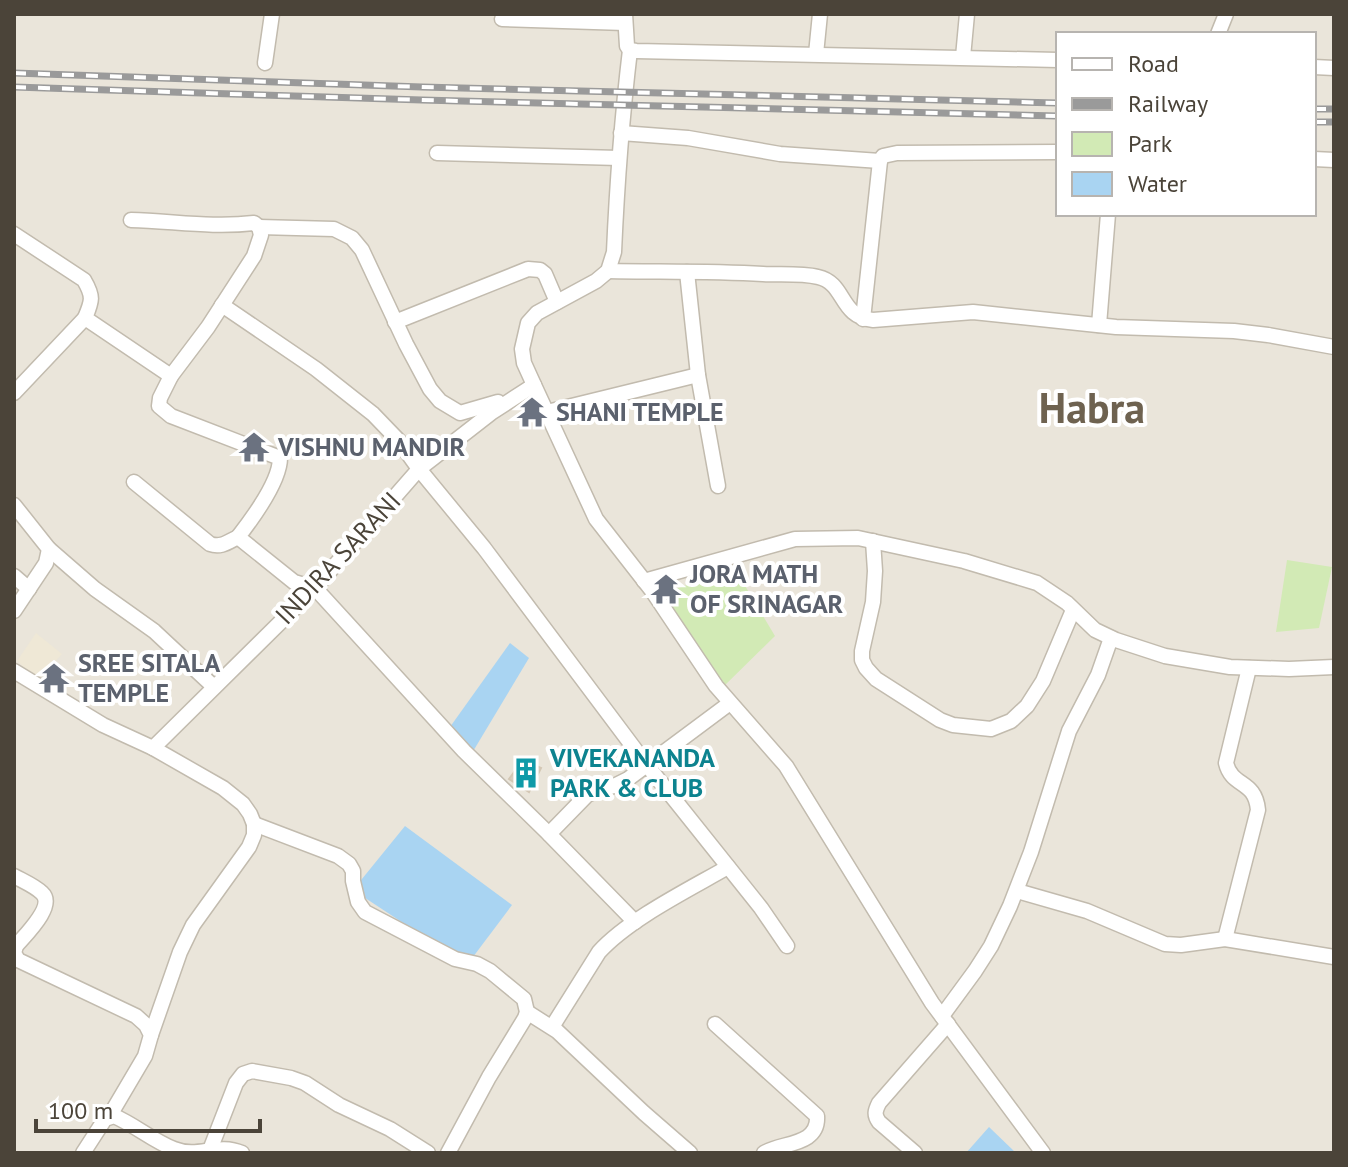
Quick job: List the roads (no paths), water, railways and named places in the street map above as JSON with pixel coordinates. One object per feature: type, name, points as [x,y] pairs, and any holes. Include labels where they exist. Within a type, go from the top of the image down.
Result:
[{"type":"street","points":[[265,63],[272,14]]},
{"type":"street","points":[[816,54],[820,14]]},
{"type":"street","points":[[963,57],[967,14]]},
{"type":"street","points":[[502,19],[625,18],[625,39],[630,50],[619,158],[614,252],[608,271],[596,281],[537,313],[528,323],[522,349],[524,363],[596,519],[653,592],[730,703],[786,766],[945,1020],[1043,1153]]},
{"type":"street","points":[[630,50],[1056,60]]},
{"type":"street","points":[[621,133],[688,138],[780,154],[880,161]]},
{"type":"street","points":[[863,319],[883,156],[897,153],[1056,152]]},
{"type":"street","points":[[437,153],[619,158]]},
{"type":"street","points":[[1099,325],[1108,216]]},
{"type":"street","points":[[131,220],[190,225],[237,226],[254,223],[259,227],[334,229],[352,238],[362,250],[395,322],[430,389],[440,401],[460,413],[521,394]]},
{"type":"street","points":[[134,482],[216,546],[238,537],[267,494],[280,458],[171,416],[159,406],[171,376],[208,327],[258,248],[259,227]]},
{"type":"street","points":[[14,234],[84,280],[91,291],[92,301],[85,318],[14,393]]},
{"type":"street","points":[[395,322],[528,269],[540,270],[545,274],[557,302]]},
{"type":"street","points":[[608,271],[817,277],[834,285],[854,315],[863,319],[973,312],[1143,329],[1234,331],[1334,347]]},
{"type":"street","points":[[687,272],[698,375],[718,486]]},
{"type":"street","points":[[222,305],[316,369],[373,414],[399,441],[787,946]]},
{"type":"street","points":[[85,318],[171,376]]},
{"type":"street","points":[[547,412],[698,375]]},
{"type":"street","name":"INDIRA SARANI","points":[[153,748],[315,588],[419,469],[491,413],[534,385]]},
{"type":"street","points":[[14,505],[49,549],[95,589],[154,631],[214,687]]},
{"type":"street","points":[[238,537],[294,582],[315,588],[464,751],[635,922]]},
{"type":"street","points":[[644,581],[795,539],[858,538],[964,561],[1037,583],[1051,591],[1095,630],[1165,656],[1230,667],[1334,667]]},
{"type":"street","points":[[873,541],[873,602],[862,660],[876,679],[953,725],[991,729],[1011,721],[1027,706],[1043,681],[1073,610]]},
{"type":"street","points":[[14,611],[48,560],[49,549]]},
{"type":"street","points":[[14,576],[29,589]]},
{"type":"street","points":[[915,1153],[879,1122],[875,1116],[876,1110],[945,1020],[991,946],[1017,891],[1069,731],[1098,675],[1111,638]]},
{"type":"street","points":[[1225,939],[1258,810],[1254,792],[1228,772],[1226,763],[1249,668]]},
{"type":"street","points":[[14,671],[103,725],[153,748],[223,788],[243,804],[254,824],[249,847],[193,925],[180,952],[145,1056],[109,1117],[83,1153]]},
{"type":"street","points":[[549,834],[587,795],[628,779],[730,703]]},
{"type":"street","points":[[254,824],[338,856],[353,871],[358,902],[365,912],[455,959],[477,964],[490,971],[524,999],[527,1012],[448,1153]]},
{"type":"street","points":[[552,1027],[608,942],[635,922],[728,867]]},
{"type":"street","points":[[14,876],[44,894],[47,900],[45,909],[16,946],[14,953],[18,960],[136,1016],[151,1035]]},
{"type":"street","points":[[1017,891],[1087,911],[1165,944],[1225,939],[1334,957]]},
{"type":"street","points":[[527,1012],[552,1027],[690,1153]]},
{"type":"street","points":[[715,1024],[817,1116],[818,1122],[802,1141],[764,1153]]},
{"type":"street","points":[[210,1150],[236,1083],[243,1074],[252,1071],[305,1083],[428,1153]]},
{"type":"street","points":[[109,1117],[114,1116],[175,1149],[198,1152],[227,1148],[242,1153]]},
{"type":"water","points":[[510,643],[529,658],[472,753],[450,727]]},
{"type":"water","points":[[405,826],[512,905],[467,965],[353,890]]},
{"type":"water","points":[[989,1127],[1016,1153],[966,1153]]},
{"type":"railway","points":[[14,73],[1056,103]]},
{"type":"railway","points":[[14,87],[1056,116]]},
{"type":"railway","points":[[1316,109],[1334,109]]},
{"type":"railway","points":[[1316,122],[1334,122]]},
{"type":"place","name":"SHANI TEMPLE","points":[[532,412]]},
{"type":"place","name":"VISHNU MANDIR","points":[[254,447]]},
{"type":"place","name":"JORA MATH OF SRINAGAR","points":[[666,589]]},
{"type":"place","name":"SREE SITALA TEMPLE","points":[[54,678]]},
{"type":"place","name":"VIVEKANANDA PARK & CLUB","points":[[526,773]]},
{"type":"district","name":"Habra","points":[[1092,408]]}]
